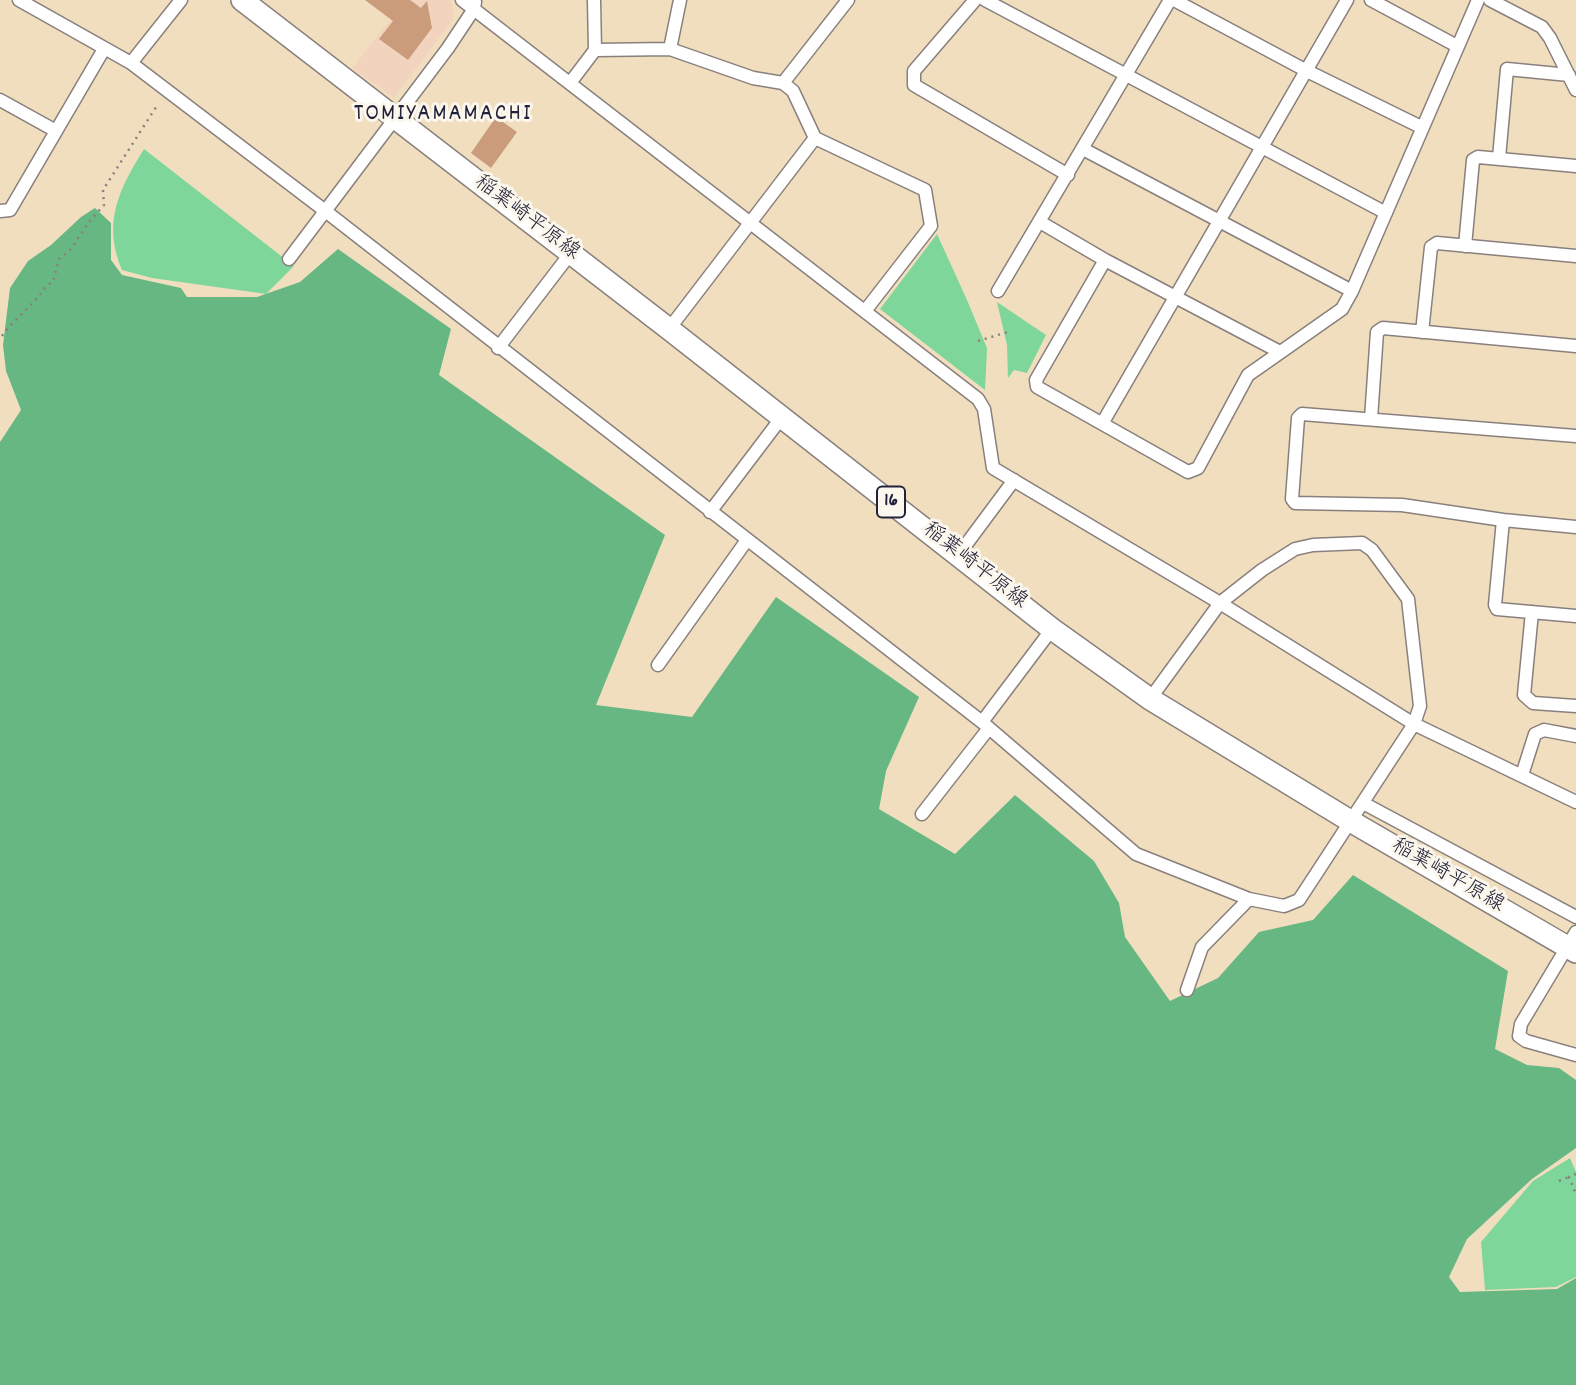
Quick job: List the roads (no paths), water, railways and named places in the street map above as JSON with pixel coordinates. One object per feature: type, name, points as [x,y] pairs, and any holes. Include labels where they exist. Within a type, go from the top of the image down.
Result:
[{"type":"main road","name":"稲葉崎平原線","points":[[242,0],[670,329],[1052,628],[1150,699],[1352,822],[1573,943]]},
{"type":"street","points":[[19,0],[131,63],[324,210],[986,725],[1136,854],[1249,899],[1284,906],[1299,900],[1414,724],[1420,706],[1408,599],[1372,550],[1362,543],[1314,545],[1295,549],[1262,570],[1220,603],[1150,699]]},
{"type":"street","points":[[131,63],[181,0]]},
{"type":"street","points":[[462,0],[475,5],[570,83],[978,399],[984,409],[993,468],[1220,603],[1414,724],[1576,802]]},
{"type":"street","points":[[570,83],[595,50],[594,0]]},
{"type":"street","points":[[670,50],[680,0]]},
{"type":"street","points":[[783,83],[848,0]]},
{"type":"street","points":[[975,0],[914,71],[914,85],[1068,175]]},
{"type":"street","points":[[985,0],[1386,213]]},
{"type":"street","points":[[999,291],[1172,0],[1421,127]]},
{"type":"street","points":[[1103,422],[1264,148],[1347,0]]},
{"type":"street","points":[[1371,0],[1457,46]]},
{"type":"street","points":[[1105,260],[1035,380],[1037,387],[1188,472],[1198,468],[1248,375],[1342,309],[1478,0]]},
{"type":"street","points":[[1490,0],[1542,27],[1576,90]]},
{"type":"street","points":[[289,259],[448,48],[475,5]]},
{"type":"street","points":[[0,211],[10,210],[104,49]]},
{"type":"street","points":[[595,50],[670,50],[753,78],[783,83],[793,91],[815,138],[925,190],[931,226],[865,311]]},
{"type":"street","points":[[1499,159],[1507,69],[1569,75]]},
{"type":"street","points":[[0,100],[56,131]]},
{"type":"street","points":[[670,329],[815,138]]},
{"type":"street","points":[[1083,149],[1352,291]]},
{"type":"street","points":[[1465,246],[1473,160],[1478,157],[1576,166]]},
{"type":"street","points":[[1040,222],[1105,260],[1280,352]]},
{"type":"street","points":[[1422,332],[1431,247],[1437,243],[1576,256]]},
{"type":"street","points":[[498,348],[570,254]]},
{"type":"street","points":[[1371,419],[1377,332],[1383,328],[1576,346]]},
{"type":"street","points":[[1576,436],[1302,414],[1298,418],[1292,499],[1295,503],[1402,505],[1503,520],[1576,527]]},
{"type":"street","points":[[710,512],[782,417]]},
{"type":"street","points":[[959,554],[1014,480]]},
{"type":"street","points":[[1503,520],[1495,605],[1497,609],[1576,616]]},
{"type":"street","points":[[657,665],[747,540]]},
{"type":"street","points":[[1532,612],[1524,695],[1533,703],[1576,706]]},
{"type":"street","points":[[922,814],[1052,628]]},
{"type":"street","points":[[1522,775],[1535,734],[1544,730],[1576,736]]},
{"type":"street","points":[[1363,803],[1576,917]]},
{"type":"street","points":[[1187,990],[1202,947],[1249,899]]},
{"type":"street","points":[[1573,943],[1521,1024],[1519,1036],[1526,1041],[1576,1055]]},
{"type":"district","name":"TOMIYAMAMACHI","points":[[443,116]]}]
